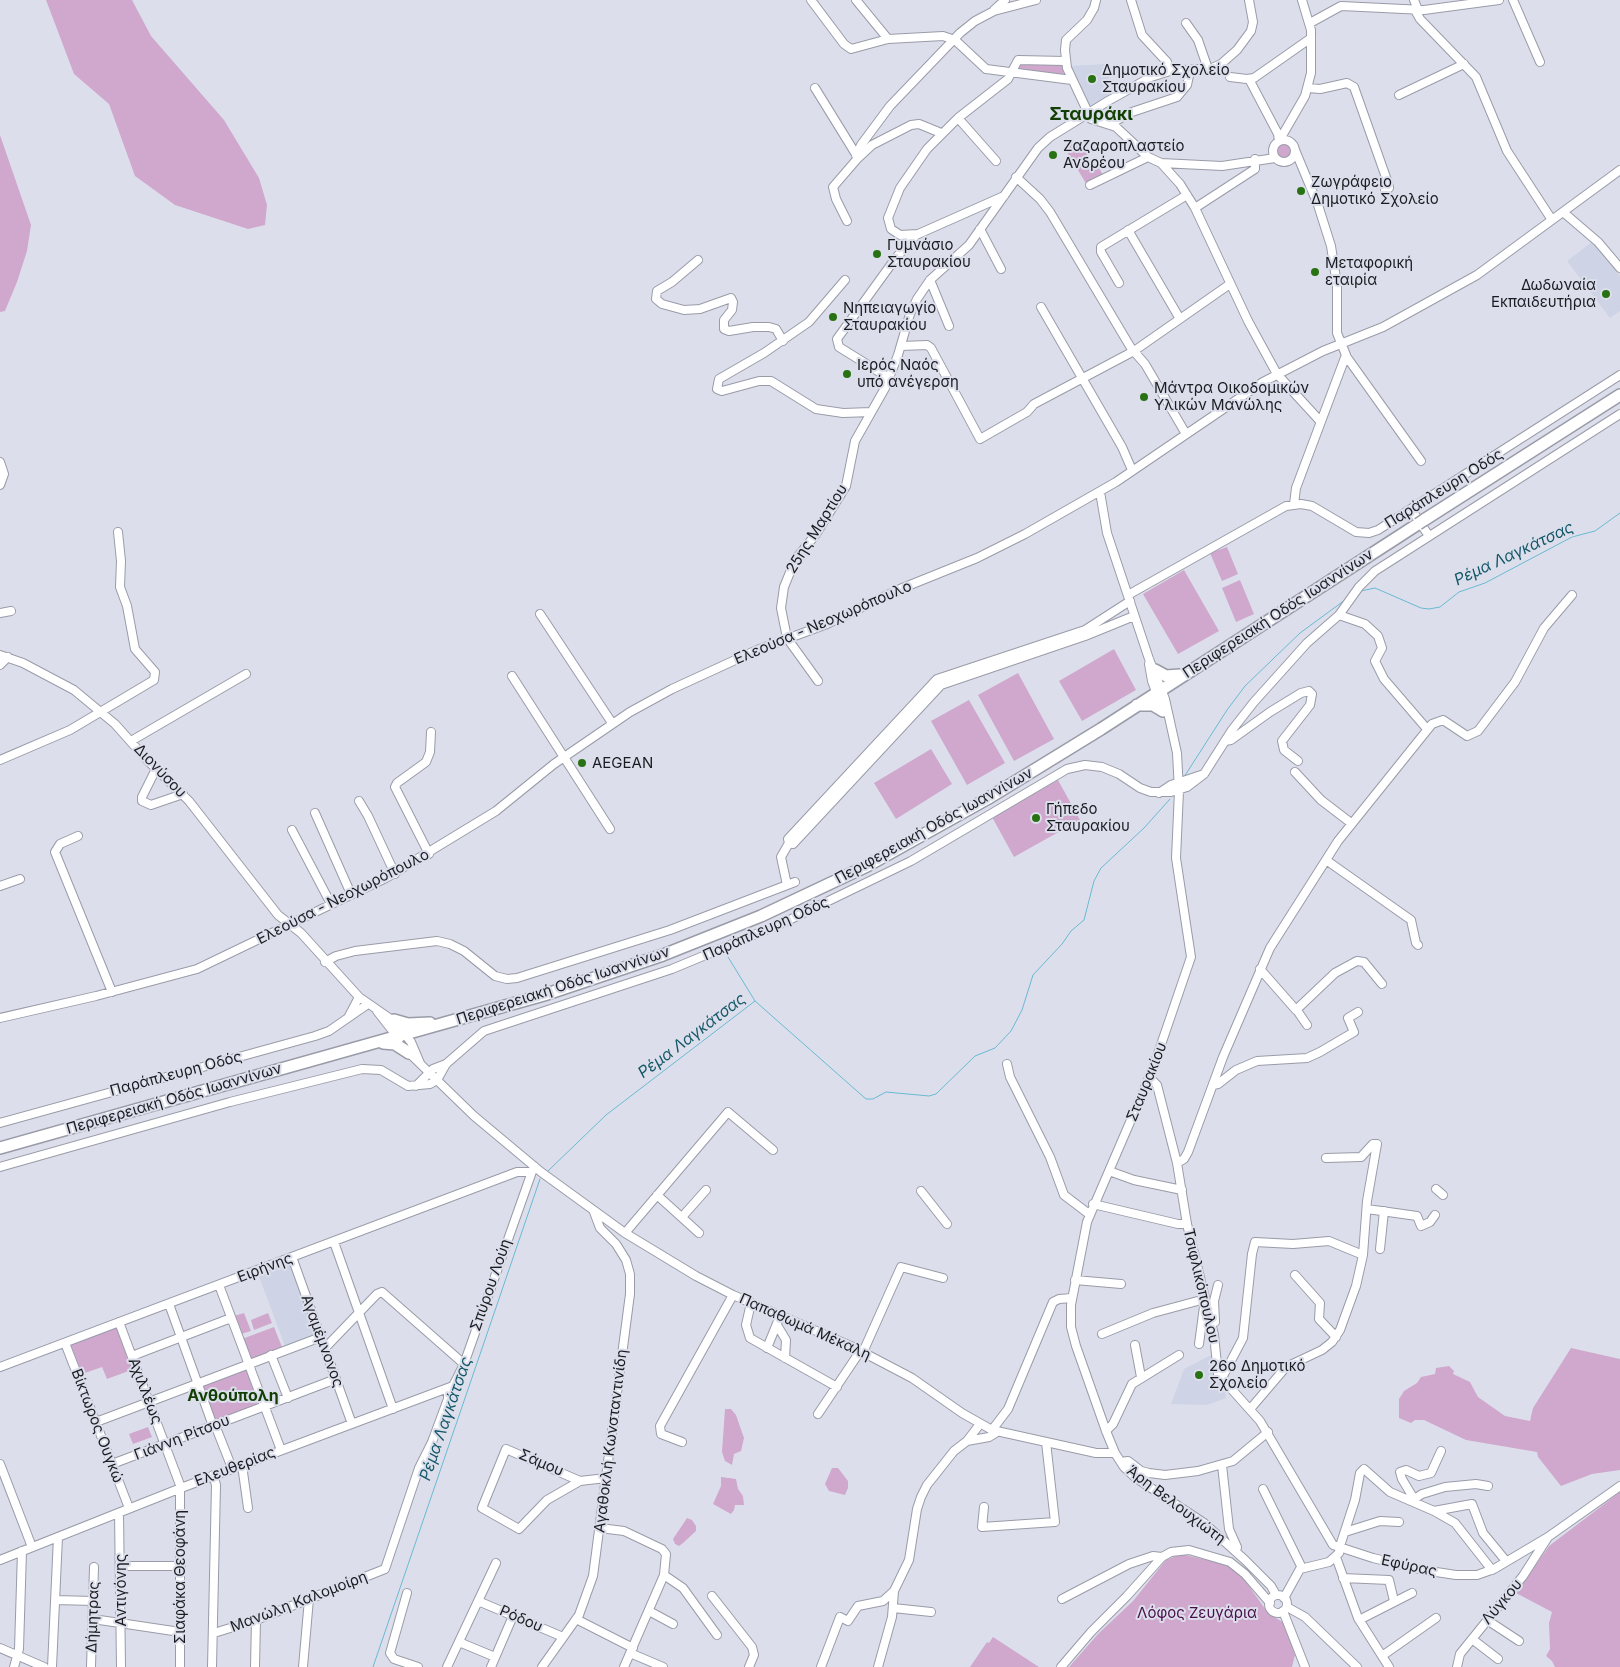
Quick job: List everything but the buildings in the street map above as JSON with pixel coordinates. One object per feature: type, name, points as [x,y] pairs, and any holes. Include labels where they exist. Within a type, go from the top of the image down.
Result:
[{"type":"highway","name":"Περιφερειακή Οδός Ιωαννίνων","points":[[0,1148],[374,1044],[619,971],[743,924],[800,898],[876,862],[946,822],[1137,705],[1620,395]]},
{"type":"highway","points":[[1155,670],[1166,676],[1182,675]]},
{"type":"highway","points":[[1137,705],[1153,706],[1163,711]]},
{"type":"highway","points":[[394,1020],[408,1024],[447,1023]]},
{"type":"highway","points":[[374,1044],[394,1044],[409,1054]]},
{"type":"street","points":[[811,0],[849,48],[888,39],[942,36],[955,40],[982,67],[1012,73],[1072,80]]},
{"type":"street","points":[[856,0],[888,39]]},
{"type":"street","points":[[994,11],[1005,0]]},
{"type":"street","points":[[847,221],[836,199],[833,187],[857,156],[861,145],[890,106],[975,21],[994,11],[1036,0]]},
{"type":"street","points":[[1096,0],[1087,20],[1066,41],[1065,61],[1088,114],[1092,120],[1116,127],[1148,157],[1160,163],[1173,175],[1195,208],[1259,344],[1277,374],[1320,421]]},
{"type":"street","points":[[1131,0],[1142,35],[1167,62],[1170,71]]},
{"type":"street","points":[[1186,23],[1198,40],[1208,69],[1221,64],[1233,54],[1250,34],[1253,26],[1249,0]]},
{"type":"street","points":[[1276,144],[1291,122],[1308,88],[1312,62],[1310,23],[1302,0]]},
{"type":"street","points":[[1414,0],[1420,19],[1476,77],[1507,151],[1552,220]]},
{"type":"street","points":[[1310,23],[1342,6],[1416,10],[1499,0]]},
{"type":"street","points":[[1513,0],[1540,62]]},
{"type":"street","points":[[1230,77],[1249,79],[1258,76],[1311,38]]},
{"type":"street","points":[[1004,196],[918,234],[904,236],[897,234],[888,222],[888,214],[895,195],[909,172],[941,133],[1006,81],[1012,73],[1015,62],[1022,59],[1065,61]]},
{"type":"street","points":[[1399,95],[1464,64]]},
{"type":"street","name":"25ης Μαρτίου","points":[[787,638],[781,608],[788,574],[795,560],[816,534],[843,493],[850,472],[854,444],[889,378],[910,314],[930,280],[964,250],[1038,148],[1050,137],[1144,80],[1170,71],[1208,69]]},
{"type":"street","points":[[1110,124],[1132,112],[1177,97],[1187,85],[1190,71]]},
{"type":"street","points":[[1249,79],[1278,134],[1275,158]]},
{"type":"street","points":[[1308,88],[1316,89],[1347,84],[1354,87],[1388,183],[1389,188],[1385,191]]},
{"type":"street","points":[[815,88],[857,156]]},
{"type":"street","points":[[958,118],[996,161]]},
{"type":"street","points":[[1288,162],[1294,157],[1291,122]]},
{"type":"street","points":[[857,156],[911,125],[919,124],[941,133]]},
{"type":"street","points":[[1255,159],[1276,144],[1286,140],[1294,147],[1321,214],[1334,260],[1338,294],[1337,333],[1346,356],[1421,461]]},
{"type":"street","points":[[1090,185],[1148,157]]},
{"type":"street","points":[[1160,163],[1222,166],[1255,159],[1275,158],[1281,162],[1288,162],[1302,170]]},
{"type":"street","points":[[1195,208],[1255,169],[1255,159]]},
{"type":"street","name":"Ελεούσα - Νεοχωρόπουλο","points":[[0,1018],[112,992],[203,967],[394,874],[496,811],[563,757],[612,723],[668,692],[787,638],[827,624],[905,587],[982,556],[1100,492],[1277,374],[1383,327],[1469,280],[1497,262],[1620,170]]},
{"type":"street","points":[[1016,178],[1050,212],[1134,351],[1145,364],[1186,434]]},
{"type":"street","points":[[1119,283],[1100,248],[1187,194]]},
{"type":"street","points":[[1563,212],[1598,242],[1620,268]]},
{"type":"street","points":[[980,229],[1001,269]]},
{"type":"street","points":[[1128,230],[1180,320]]},
{"type":"street","points":[[889,378],[839,347],[837,339],[895,259],[918,234]]},
{"type":"street","points":[[698,260],[672,282],[657,291],[656,299],[662,304],[684,310],[700,308],[722,299],[731,298],[733,302],[732,310],[724,320],[724,329],[729,331],[753,327],[769,327],[776,329],[783,341]]},
{"type":"street","points":[[845,280],[816,316],[783,341],[720,379],[716,384],[717,390],[725,391],[759,381],[771,381],[816,409],[843,413],[871,412]]},
{"type":"street","points":[[930,280],[949,326]]},
{"type":"street","points":[[901,346],[927,345],[931,348],[980,439],[1027,412],[1034,404],[1134,351],[1230,284]]},
{"type":"street","points":[[1041,307],[1122,447],[1132,470]]},
{"type":"street","points":[[325,962],[336,956],[354,951],[437,941],[450,944],[464,951],[495,976],[507,979],[518,978],[670,930],[791,884],[781,857],[789,843],[787,840],[937,679],[1085,630],[1129,598],[1276,510],[1294,504],[1296,488],[1346,356]]},
{"type":"street","name":"Παράπλευρη Οδός","points":[[1294,504],[1312,506],[1352,530],[1366,533],[1382,528],[1620,376]]},
{"type":"street","name":"Παράπλευρη Οδός","points":[[437,1080],[446,1064],[474,1037],[489,1028],[680,966],[824,904],[919,856],[1067,769],[1084,766],[1102,767],[1114,771],[1144,790],[1159,793],[1179,786],[1194,784],[1204,774],[1225,740],[1246,712],[1307,642],[1340,615],[1359,587],[1375,571],[1620,414]]},
{"type":"street","points":[[0,462],[4,476],[0,485]]},
{"type":"street","points":[[1100,492],[1107,533],[1159,690]]},
{"type":"street","points":[[1411,509],[1429,536]]},
{"type":"street","points":[[0,760],[70,730],[152,682],[156,676],[154,669],[140,657],[135,649],[130,616],[120,584],[121,561],[118,532]]},
{"type":"street","points":[[1177,1164],[1186,1155],[1260,969],[1274,941],[1352,822],[1427,729],[1436,721],[1443,720],[1464,735],[1471,736],[1476,733],[1515,682],[1544,628],[1572,595]]},
{"type":"street","points":[[0,613],[11,611]]},
{"type":"street","points":[[540,614],[612,723]]},
{"type":"street","points":[[1340,615],[1361,622],[1378,636],[1382,648],[1375,661],[1380,672],[1388,685],[1427,729]]},
{"type":"street","points":[[789,843],[793,844],[941,685],[1085,636],[1134,616]]},
{"type":"street","points":[[787,638],[818,681]]},
{"type":"street","points":[[0,666],[4,656]]},
{"type":"street","name":"Διονύσου","points":[[4,656],[64,684],[102,711],[156,769],[183,794],[274,910],[301,934],[359,997],[377,1011]]},
{"type":"street","points":[[1149,660],[1155,670],[1163,711],[1170,724]]},
{"type":"street","points":[[131,741],[246,674]]},
{"type":"street","points":[[512,676],[610,829]]},
{"type":"street","name":"Σταυρακίου","points":[[1106,1430],[1076,1346],[1071,1320],[1075,1280],[1089,1214],[1150,1078],[1191,959],[1176,858],[1179,786],[1176,753],[1170,724],[1159,690]]},
{"type":"street","points":[[1225,740],[1231,740],[1270,712],[1301,693],[1309,691],[1312,694],[1310,705],[1282,741],[1284,750],[1298,761]]},
{"type":"street","points":[[428,854],[395,787],[397,783],[426,762],[430,752],[431,732]]},
{"type":"street","points":[[156,769],[142,796],[142,801],[151,805],[183,794]]},
{"type":"street","points":[[1295,772],[1324,803],[1352,822]]},
{"type":"street","points":[[359,801],[368,816],[394,874]]},
{"type":"street","points":[[315,813],[351,894]]},
{"type":"street","points":[[292,830],[331,904]]},
{"type":"street","points":[[78,836],[60,844],[55,852],[112,992]]},
{"type":"street","points":[[1326,860],[1410,920],[1418,945]]},
{"type":"street","points":[[0,886],[20,879]]},
{"type":"street","points":[[1296,1010],[1335,973],[1357,961],[1364,962],[1382,984]]},
{"type":"street","points":[[1260,969],[1307,1025]]},
{"type":"street","points":[[348,1018],[359,997]]},
{"type":"street","name":"Παράπλευρη Οδός","points":[[0,1123],[315,1036],[348,1018],[368,1004]]},
{"type":"street","points":[[377,1011],[394,1020],[409,1054],[420,1063]]},
{"type":"street","points":[[377,1011],[401,1036],[420,1063]]},
{"type":"street","points":[[1213,1085],[1218,1084],[1236,1070],[1257,1061],[1307,1058],[1320,1052],[1354,1032],[1348,1018],[1358,1012]]},
{"type":"street","name":"Παπαθωμά Μέκαλη","points":[[420,1063],[532,1169],[625,1233],[696,1276],[733,1296],[862,1351],[912,1378],[980,1424],[994,1431],[1096,1452],[1115,1453]]},
{"type":"street","name":"Παράπλευρη Οδός","points":[[416,1086],[429,1072],[446,1064]]},
{"type":"street","points":[[1007,1064],[1010,1077],[1050,1157],[1064,1195],[1089,1214]]},
{"type":"street","points":[[0,1167],[230,1102],[362,1069],[377,1069],[405,1085],[416,1086],[437,1080]]},
{"type":"street","name":"Τσιφλικόπουλου","points":[[1150,1078],[1157,1085],[1177,1164],[1187,1224],[1214,1339],[1216,1370],[1251,1408],[1268,1432],[1331,1543],[1339,1552]]},
{"type":"street","points":[[625,1233],[728,1112],[773,1150]]},
{"type":"street","points":[[1251,1408],[1286,1367],[1322,1350],[1336,1337],[1353,1296],[1362,1256],[1376,1143],[1372,1144],[1361,1157],[1326,1158]]},
{"type":"street","name":"Ειρήνης","points":[[0,1368],[517,1172],[532,1169]]},
{"type":"street","name":"Σπύρου Λούη","points":[[448,1389],[457,1382],[464,1364],[532,1169]]},
{"type":"street","points":[[1109,1171],[1134,1180],[1182,1190]]},
{"type":"street","points":[[1436,1189],[1443,1194]]},
{"type":"street","points":[[682,1217],[706,1190]]},
{"type":"street","points":[[920,1191],[947,1224]]},
{"type":"street","points":[[657,1196],[699,1232]]},
{"type":"street","points":[[1093,1204],[1178,1224],[1187,1224]]},
{"type":"street","points":[[1367,1209],[1417,1216],[1420,1226],[1430,1222],[1435,1215]]},
{"type":"street","points":[[1380,1249],[1384,1211]]},
{"type":"street","name":"Αγαθοκλή Κωνσταντινίδη","points":[[542,1667],[576,1619],[591,1583],[600,1528],[630,1280],[624,1256],[616,1244],[600,1228],[594,1212]]},
{"type":"street","points":[[1222,1378],[1242,1338],[1255,1242],[1293,1244],[1329,1241],[1362,1256]]},
{"type":"street","points":[[334,1242],[392,1409]]},
{"type":"street","name":"Αγαμέμνονoς","points":[[292,1257],[352,1424]]},
{"type":"street","points":[[818,1414],[862,1351],[901,1267],[942,1278]]},
{"type":"street","points":[[1295,1275],[1320,1303],[1319,1319],[1336,1337]]},
{"type":"street","points":[[1075,1280],[1121,1284]]},
{"type":"street","points":[[219,1285],[281,1450]]},
{"type":"street","points":[[1214,1339],[1214,1301],[1218,1285]]},
{"type":"street","points":[[325,1348],[378,1294],[384,1293],[464,1364]]},
{"type":"street","points":[[682,1442],[661,1434],[660,1426],[733,1296]]},
{"type":"street","points":[[967,1441],[989,1437],[994,1431],[1010,1404],[1053,1302],[1059,1299],[1072,1298]]},
{"type":"street","points":[[1102,1334],[1153,1313],[1205,1299],[1199,1344]]},
{"type":"street","points":[[751,1303],[746,1320],[747,1333],[750,1338],[837,1388]]},
{"type":"street","points":[[169,1304],[197,1383],[232,1468]]},
{"type":"street","points":[[767,1348],[781,1315]]},
{"type":"street","points":[[132,1356],[231,1318]]},
{"type":"street","name":"Αχιλλέως","points":[[119,1322],[181,1488]]},
{"type":"street","points":[[777,1325],[786,1340],[785,1358]]},
{"type":"street","points":[[96,1422],[320,1336]]},
{"type":"street","name":"Βίκτωρος Ουγκώ","points":[[65,1343],[129,1508]]},
{"type":"street","points":[[1135,1345],[1141,1377]]},
{"type":"street","points":[[271,1355],[288,1398]]},
{"type":"street","points":[[1106,1430],[1112,1424],[1130,1386],[1141,1377],[1179,1355]]},
{"type":"street","name":"Γιάννη Ρίτσου","points":[[112,1464],[336,1379]]},
{"type":"street","points":[[352,1424],[448,1389]]},
{"type":"street","name":"Μανώλη Καλομοίρη","points":[[214,1633],[256,1620],[385,1569],[419,1468],[432,1442],[448,1399],[448,1389]]},
{"type":"street","name":"Ελευθερίας","points":[[0,1560],[232,1468],[352,1424]]},
{"type":"street","points":[[820,1667],[840,1617],[848,1621],[858,1606],[883,1601],[894,1590],[906,1569],[917,1509],[924,1491],[954,1450],[967,1441],[980,1424]]},
{"type":"street","name":"Άρη Βελουχιώτη","points":[[1106,1430],[1115,1453],[1132,1475],[1197,1518],[1236,1551],[1280,1596]]},
{"type":"street","points":[[1121,1462],[1127,1460],[1144,1472],[1165,1475],[1198,1472],[1237,1459],[1268,1432]]},
{"type":"street","points":[[984,1507],[982,1527],[1055,1522],[1046,1442]]},
{"type":"street","name":"Σάμου","points":[[580,1481],[506,1450],[481,1506],[484,1510],[519,1528],[547,1500],[580,1481],[606,1478]]},
{"type":"street","points":[[1412,1500],[1400,1472],[1406,1470],[1422,1476],[1431,1473],[1441,1451]]},
{"type":"street","points":[[0,1464],[32,1547]]},
{"type":"street","points":[[242,1465],[248,1508]]},
{"type":"street","points":[[1222,1465],[1230,1533],[1237,1547],[1236,1551]]},
{"type":"street","points":[[1389,1667],[1359,1620],[1343,1578],[1339,1552],[1363,1470],[1385,1489],[1412,1500],[1455,1523],[1492,1570]]},
{"type":"street","points":[[212,1667],[216,1485],[213,1476]]},
{"type":"street","points":[[1412,1500],[1445,1487],[1476,1484],[1488,1486]]},
{"type":"street","name":"Εφύρας","points":[[1339,1552],[1412,1568],[1450,1574],[1473,1575],[1492,1570],[1548,1537],[1620,1486]]},
{"type":"street","name":"Σιαφάκα Θεοφάνη","points":[[180,1667],[181,1488]]},
{"type":"street","points":[[1263,1489],[1302,1568]]},
{"type":"street","points":[[1434,1511],[1472,1504],[1483,1533],[1506,1561]]},
{"type":"street","name":"Αντιγόνης","points":[[119,1513],[122,1623],[121,1667]]},
{"type":"street","points":[[1345,1532],[1380,1520],[1398,1522]]},
{"type":"street","points":[[600,1528],[622,1530],[662,1549],[666,1556],[664,1575],[624,1667]]},
{"type":"street","points":[[52,1667],[58,1537]]},
{"type":"street","name":"Λύγκου","points":[[1457,1667],[1458,1658],[1472,1638],[1523,1576],[1548,1537]]},
{"type":"street","points":[[1061,1667],[1091,1632],[1114,1610],[1162,1557],[1171,1552],[1185,1550],[1226,1560],[1245,1574],[1270,1603],[1274,1611],[1285,1609],[1305,1617],[1357,1667]]},
{"type":"street","points":[[14,1667],[18,1656],[22,1551]]},
{"type":"street","points":[[1270,1603],[1280,1596],[1302,1568],[1326,1564],[1339,1552]]},
{"type":"street","points":[[1062,1599],[1115,1571],[1144,1559],[1162,1557]]},
{"type":"street","points":[[447,1667],[496,1563]]},
{"type":"street","points":[[121,1566],[181,1566]]},
{"type":"street","name":"Δήμητρας","points":[[91,1667],[94,1567]]},
{"type":"street","points":[[664,1575],[683,1588],[717,1635]]},
{"type":"street","points":[[1343,1578],[1389,1580],[1394,1602]]},
{"type":"street","points":[[878,1667],[893,1608],[894,1590]]},
{"type":"street","points":[[408,1593],[390,1651],[392,1658],[414,1666]]},
{"type":"street","points":[[1359,1620],[1412,1593]]},
{"type":"street","points":[[712,1596],[752,1647],[754,1656],[749,1667]]},
{"type":"street","points":[[1280,1596],[1305,1667]]},
{"type":"street","points":[[303,1667],[309,1599]]},
{"type":"street","points":[[56,1600],[93,1601]]},
{"type":"street","name":"Ρόδου","points":[[478,1600],[564,1638]]},
{"type":"street","points":[[893,1608],[931,1612]]},
{"type":"street","points":[[649,1611],[673,1624]]},
{"type":"street","points":[[491,1667],[513,1616]]},
{"type":"street","points":[[1382,1656],[1436,1618]]},
{"type":"street","points":[[93,1619],[180,1632]]},
{"type":"street","points":[[576,1619],[662,1667]]},
{"type":"street","points":[[255,1667],[256,1620]]},
{"type":"street","points":[[1486,1620],[1519,1642]]},
{"type":"street","points":[[1472,1638],[1498,1659]]},
{"type":"street","points":[[459,1642],[495,1657]]},
{"type":"street","points":[[0,1648],[44,1667]]},
{"type":"shaded area","name":"Δημοτικό Σχολείο Σταυρακίου","points":[[1107,64],[1111,93],[1090,107],[1087,107],[1068,66]]},
{"type":"shaded area","name":"Δωδωναία Εκπαιδευτήρια","points":[[1593,241],[1620,276],[1620,311],[1610,318],[1567,261]]},
{"type":"shaded area","points":[[290,1262],[316,1335],[285,1346],[258,1274]]},
{"type":"shaded area","name":"26ο Δημοτικό Σχολείο","points":[[1213,1354],[1216,1380],[1225,1390],[1226,1398],[1207,1405],[1171,1404],[1184,1369]]},
{"type":"green space","points":[[46,0],[132,0],[151,36],[224,120],[259,178],[267,205],[265,225],[248,229],[175,205],[135,176],[109,104],[74,74]]},
{"type":"green space","points":[[1018,63],[1058,63],[1063,67],[1064,78],[1015,72]]},
{"type":"green space","points":[[0,135],[31,225],[27,251],[17,282],[5,311],[0,312]]},
{"type":"green space","points":[[1075,141],[1078,148],[1087,145],[1090,167],[1098,166],[1104,177],[1087,185],[1064,147]]},
{"type":"green space","points":[[1283,143],[1289,145],[1291,151],[1289,157],[1283,159],[1277,157],[1275,151],[1277,145]]},
{"type":"green space","points":[[1227,547],[1238,574],[1222,581],[1210,553]]},
{"type":"green space","points":[[1184,570],[1219,631],[1178,654],[1143,594]]},
{"type":"green space","points":[[1240,580],[1254,614],[1236,622],[1222,588]]},
{"type":"green space","points":[[1114,649],[1136,690],[1082,721],[1059,681]]},
{"type":"green space","points":[[1018,673],[1054,739],[1014,761],[978,695]]},
{"type":"green space","points":[[969,700],[1005,763],[967,785],[931,721]]},
{"type":"green space","points":[[931,749],[952,784],[896,819],[874,783]]},
{"type":"green space","name":"Γήπεδο Σταυρακίου","points":[[1058,780],[1080,820],[1014,857],[992,817]]},
{"type":"green space","points":[[244,1313],[251,1331],[241,1334],[234,1316]]},
{"type":"green space","points":[[268,1313],[272,1323],[254,1330],[251,1320]]},
{"type":"green space","points":[[118,1327],[134,1369],[107,1379],[102,1367],[82,1374],[71,1345]]},
{"type":"green space","points":[[274,1327],[282,1347],[249,1360],[242,1339]]},
{"type":"green space","points":[[1571,1348],[1620,1359],[1620,1470],[1592,1474],[1561,1486],[1538,1457],[1537,1452],[1466,1440],[1424,1420],[1415,1420],[1411,1423],[1399,1418],[1399,1399],[1404,1391],[1417,1383],[1421,1377],[1435,1374],[1436,1368],[1449,1366],[1454,1371],[1453,1374],[1470,1382],[1478,1397],[1505,1416],[1530,1421],[1533,1408]]},
{"type":"green space","points":[[247,1368],[261,1405],[214,1423],[200,1386]]},
{"type":"green space","points":[[725,1409],[731,1409],[736,1415],[744,1438],[741,1451],[734,1454],[732,1465],[725,1461],[722,1452]]},
{"type":"green space","points":[[148,1427],[152,1437],[133,1444],[129,1434]]},
{"type":"green space","points":[[832,1468],[838,1468],[848,1481],[845,1495],[829,1491],[825,1484]]},
{"type":"green space","points":[[721,1477],[736,1479],[738,1489],[743,1496],[744,1505],[735,1505],[731,1514],[713,1504],[721,1486]]},
{"type":"green space","points":[[1620,1492],[1620,1667],[1555,1667],[1546,1656],[1550,1649],[1549,1623],[1552,1612],[1516,1593],[1549,1546]]},
{"type":"green space","points":[[687,1518],[692,1520],[696,1526],[696,1531],[679,1546],[675,1544],[673,1539]]},
{"type":"green space","name":"Λόφος Ζευγάρια","points":[[1181,1554],[1224,1564],[1241,1575],[1268,1613],[1284,1623],[1295,1655],[1292,1667],[1069,1667],[1098,1634],[1133,1601],[1166,1560]]},
{"type":"green space","points":[[993,1637],[1039,1667],[970,1667],[987,1642],[989,1643]]},
{"type":"waterway","name":"Ρέμα Λαγκάτσας","points":[[1361,591],[1375,588],[1421,608],[1440,607],[1459,592],[1485,583],[1572,537],[1595,531],[1620,513]]},
{"type":"waterway","name":"Ρέμα Λαγκάτσας","points":[[1184,777],[1227,710],[1245,686],[1300,633],[1345,600]]},
{"type":"waterway","name":"Ρέμα Λαγκάτσας","points":[[548,1171],[606,1115],[755,1001],[866,1099],[873,1099],[886,1092],[929,1096],[936,1094],[975,1056],[995,1048],[1011,1031],[1022,1010],[1033,975],[1062,944],[1071,931],[1084,920],[1094,881],[1101,868],[1144,828],[1170,799]]},
{"type":"waterway","points":[[728,957],[755,1001]]},
{"type":"waterway","name":"Ρέμα Λαγκάτσας","points":[[373,1667],[540,1179]]},
{"type":"place","name":"Δημοτικό Σχολείο Σταυρακίου","points":[[1092,79]]},
{"type":"place","name":"Ζαζαροπλαστείο Ανδρέου","points":[[1053,155]]},
{"type":"place","name":"Ζωγράφειο Δημοτικό Σχολείο","points":[[1301,191]]},
{"type":"place","name":"Γυμνάσιο Σταυρακίου","points":[[877,254]]},
{"type":"place","name":"Μεταφορική εταιρία","points":[[1315,272]]},
{"type":"place","name":"Δωδωναία Εκπαιδευτήρια","points":[[1606,294]]},
{"type":"place","name":"Νηπειαγωγίο Σταυρακίου","points":[[833,317]]},
{"type":"place","name":"Ιερός Ναός υπό ανέγερση","points":[[847,374]]},
{"type":"place","name":"Μάντρα Οικοδομικών Υλικών Μανώλης","points":[[1144,397]]},
{"type":"place","name":"AEGEAN","points":[[582,763]]},
{"type":"place","name":"Γήπεδο Σταυρακίου","points":[[1036,818]]},
{"type":"place","name":"26ο Δημοτικό Σχολείο","points":[[1199,1375]]},
{"type":"district","name":"Σταυράκι","points":[[1091,115]]},
{"type":"district","name":"Ανθούπολη","points":[[233,1396]]}]
